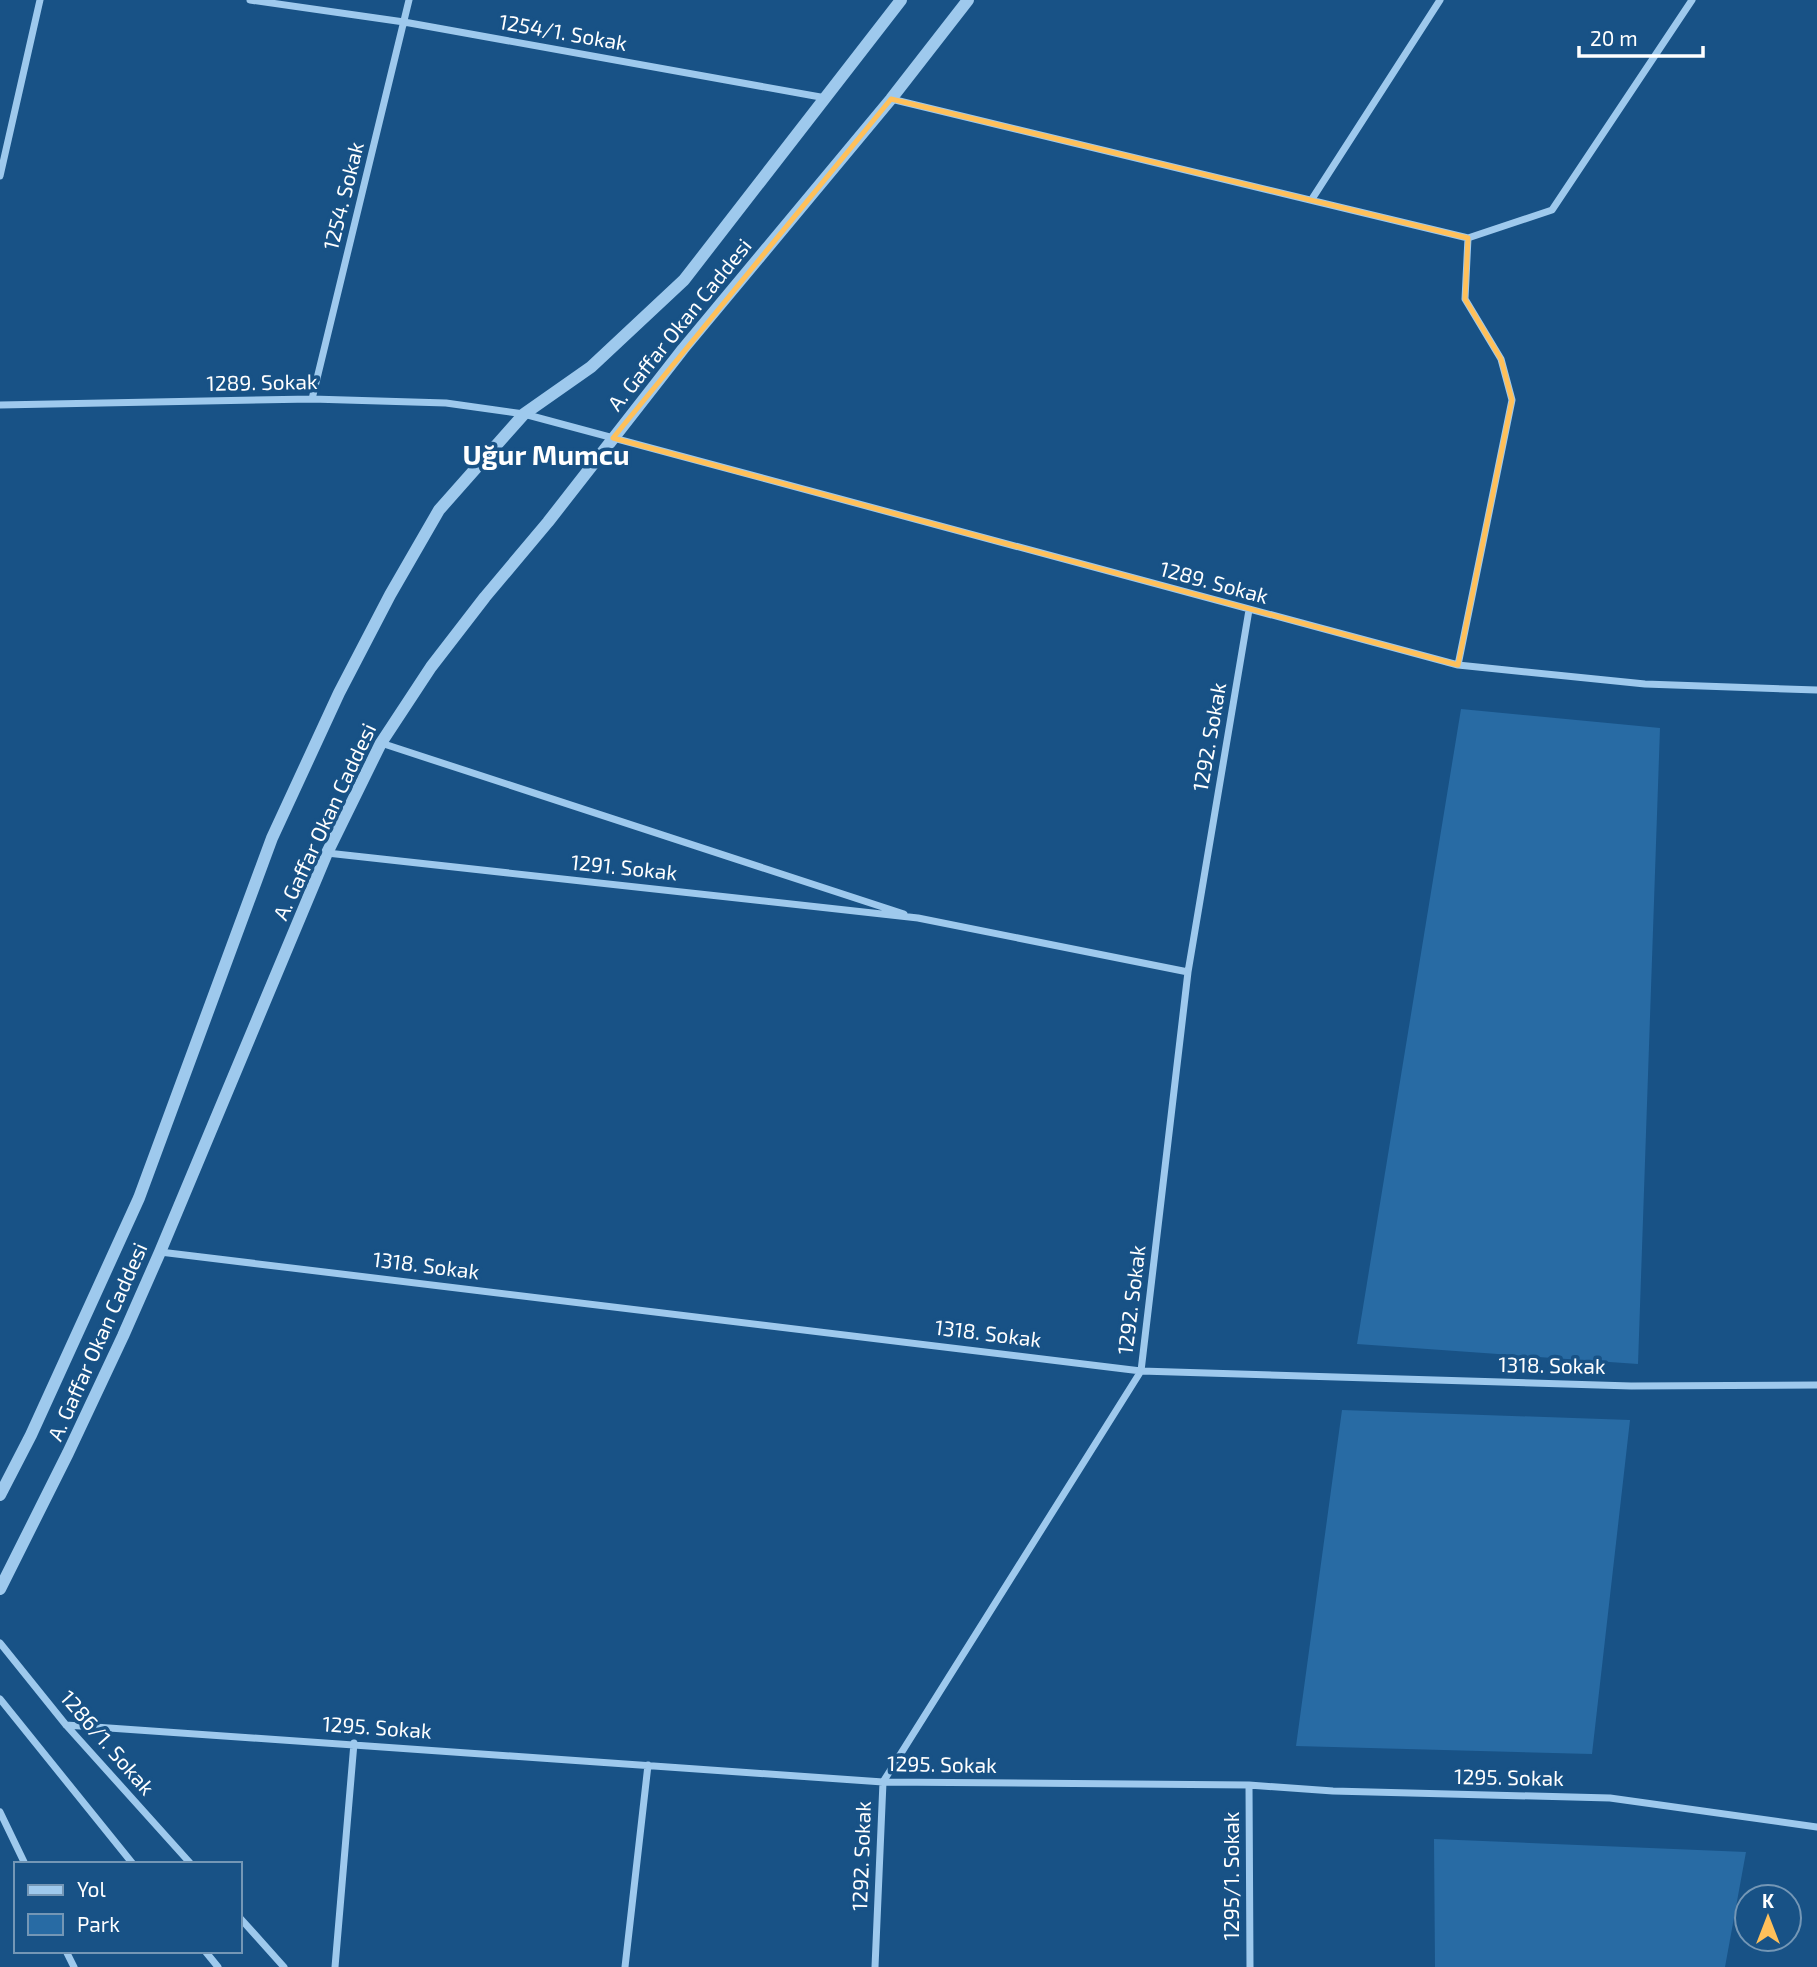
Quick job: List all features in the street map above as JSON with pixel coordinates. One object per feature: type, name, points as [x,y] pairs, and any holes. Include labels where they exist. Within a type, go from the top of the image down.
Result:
[{"type":"street","points":[[0,176],[40,0]]},
{"type":"street","name":"1254/1. Sokak","points":[[250,0],[404,22],[827,98]]},
{"type":"street","name":"1254. Sokak","points":[[312,399],[409,0]]},
{"type":"street","name":"A. Gaffar Okan Caddesi","points":[[1,1494],[31,1435],[139,1198],[272,838],[339,693],[390,595],[439,510],[524,415],[591,367],[684,280],[901,0]]},
{"type":"street","name":"A. Gaffar Okan Caddesi","points":[[0,1589],[68,1454],[160,1252],[327,853],[381,743],[431,667],[683,349],[891,99],[968,0]]},
{"type":"street","points":[[1312,199],[1440,0]]},
{"type":"street","points":[[891,99],[1468,238],[1552,210],[1692,0]]},
{"type":"street","points":[[1458,665],[1512,400],[1500,359],[1465,299],[1468,238]]},
{"type":"street","name":"1289. Sokak","points":[[0,405],[312,399],[446,403],[524,415],[1458,665],[1645,684],[1817,690]]},
{"type":"street","name":"1292. Sokak","points":[[876,1967],[883,1782],[1141,1371],[1188,972],[1249,611]]},
{"type":"street","name":"1291. Sokak","points":[[381,743],[918,918]]},
{"type":"street","name":"1291. Sokak","points":[[327,853],[918,918],[1188,972]]},
{"type":"street","name":"1318. Sokak","points":[[160,1252],[1141,1371],[1631,1386],[1817,1385]]},
{"type":"street","name":"1286/1. Sokak","points":[[0,1643],[66,1725],[189,1862]]},
{"type":"street","points":[[0,1699],[131,1862]]},
{"type":"street","name":"1295. Sokak","points":[[66,1725],[883,1782],[1249,1785],[1333,1791],[1610,1798],[1817,1827]]},
{"type":"street","points":[[335,1967],[354,1743]]},
{"type":"street","points":[[625,1967],[648,1765]]},
{"type":"street","name":"1295/1. Sokak","points":[[1249,1785],[1250,1967]]},
{"type":"street","points":[[0,1812],[24,1862]]},
{"type":"street","points":[[242,1920],[284,1967]]},
{"type":"street","points":[[207,1953],[218,1967]]},
{"type":"highlighted area","points":[[891,99],[1468,238],[1465,299],[1501,359],[1512,400],[1458,665],[613,438]]},
{"type":"green space","points":[[1461,709],[1660,728],[1638,1364],[1357,1344]]},
{"type":"green space","points":[[1342,1410],[1630,1420],[1592,1754],[1296,1746]]},
{"type":"green space","points":[[1434,1839],[1746,1852],[1740,1883],[1733,1883],[1733,1923],[1725,1967],[1435,1967]]},
{"type":"district","name":"Uğur Mumcu","points":[[546,455]]}]
